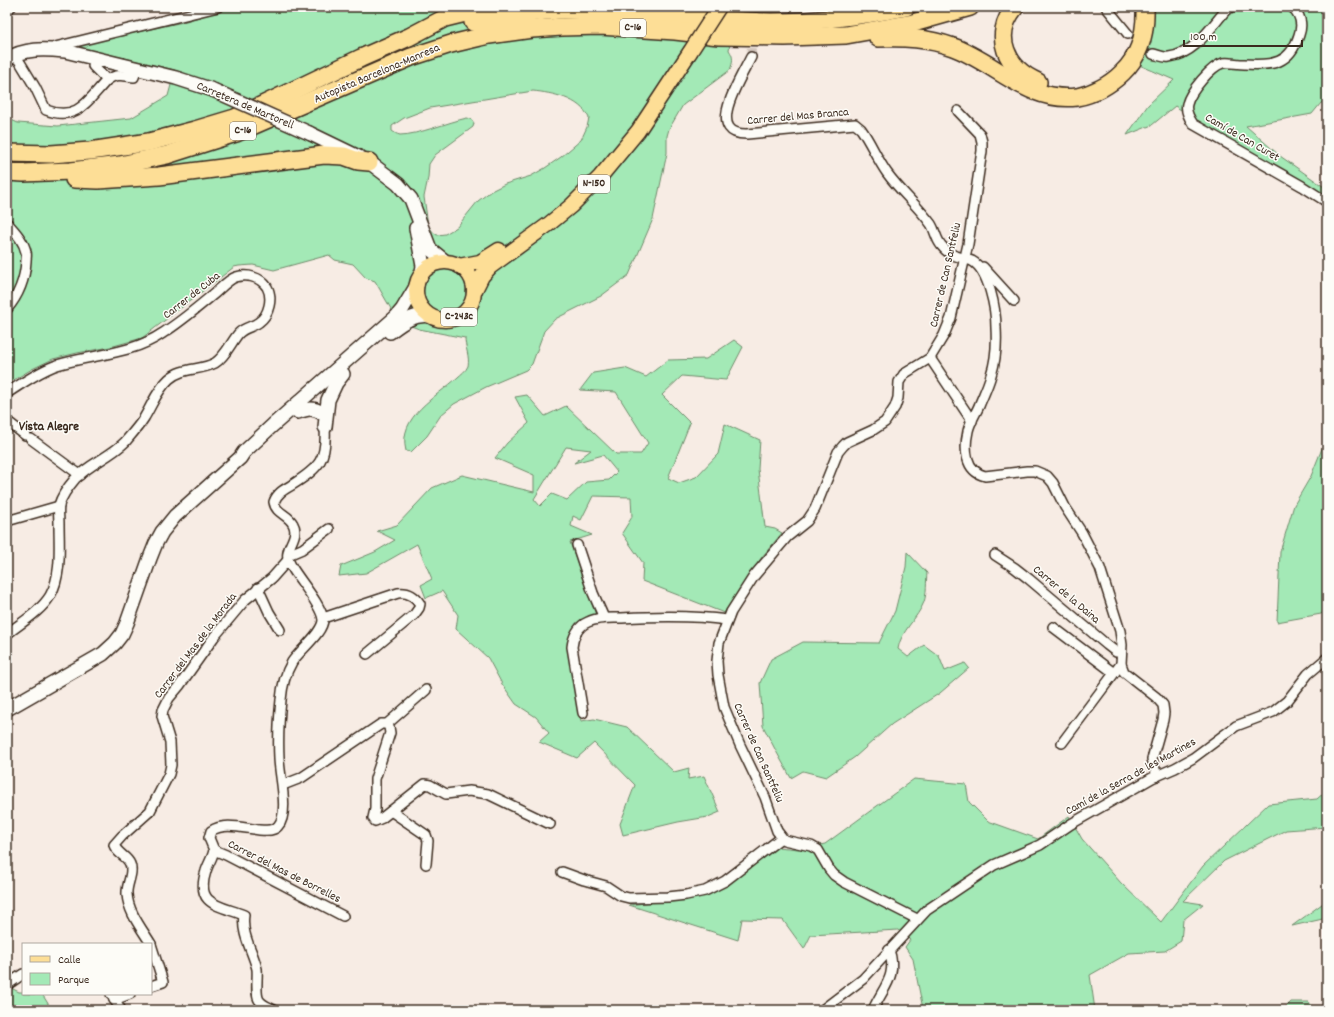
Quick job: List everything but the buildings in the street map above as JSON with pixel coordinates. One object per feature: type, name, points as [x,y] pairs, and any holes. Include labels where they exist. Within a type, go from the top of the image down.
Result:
[{"type":"highway","points":[[409,37],[444,18],[490,7]]},
{"type":"highway","name":"C-16","points":[[7,153],[51,154],[90,151],[149,142],[235,118],[361,58],[409,37],[462,24],[526,13],[561,10],[606,10],[771,22],[844,18],[906,7]]},
{"type":"highway","name":"Autopista Barcelona-Manresa","points":[[15,173],[71,171],[120,165],[201,146],[236,133],[411,57],[451,44],[490,35],[532,29],[600,26],[675,31],[719,36],[816,37],[874,31],[914,23],[970,7]]},
{"type":"highway","points":[[1015,7],[1007,18],[1003,35],[1005,48],[1009,59],[1020,72],[1033,80],[1048,85],[1062,87],[1078,86],[1092,82],[1106,74],[1118,64],[1132,40],[1136,22],[1136,7]]},
{"type":"highway","points":[[816,37],[842,40],[904,38],[934,42],[963,52],[1014,81],[1035,91],[1053,97],[1072,97],[1082,96],[1100,89],[1118,77],[1130,64],[1141,44],[1145,7]]},
{"type":"highway","points":[[15,173],[55,178],[98,180],[159,176],[324,155],[344,156],[358,161],[368,162]]},
{"type":"main road","name":"N-150","points":[[474,292],[482,276],[490,267],[571,206],[604,173],[638,131],[686,52],[711,7]]},
{"type":"main road","name":"N-150","points":[[453,264],[480,262],[544,220],[575,194],[625,138],[719,7]]},
{"type":"main road","name":"Carretera de Martorell","points":[[9,57],[34,50],[48,49],[65,51],[190,82],[213,90],[309,134],[368,162],[398,184],[408,194],[415,207],[430,249],[453,264]]},
{"type":"main road","name":"C-243c","points":[[415,207],[413,216],[423,266],[416,291],[418,301],[423,310],[430,316]]},
{"type":"main road","name":"C-243c","points":[[7,709],[86,664],[110,648],[122,634],[127,623],[156,543],[162,532],[175,516],[324,380],[396,317],[406,304],[419,280],[430,267],[439,263],[453,264],[470,276],[473,283],[474,292],[470,305],[458,318],[444,320],[422,315],[407,320],[399,325],[382,338],[343,374],[247,456],[240,458]]},
{"type":"main road","points":[[325,427],[328,400],[336,383],[343,374]]},
{"type":"main road","points":[[324,380],[318,388],[315,398],[322,412],[325,427]]},
{"type":"main road","points":[[298,412],[314,409],[322,412]]},
{"type":"street","points":[[7,10],[11,7]]},
{"type":"street","points":[[48,49],[199,9],[218,7]]},
{"type":"street","points":[[1106,7],[1128,34]]},
{"type":"street","points":[[1153,54],[1168,57],[1182,53],[1196,44],[1226,10],[1232,7]]},
{"type":"street","name":"Camí de Can Curet","points":[[1292,7],[1301,21],[1300,32],[1296,45],[1290,55],[1281,62],[1265,64],[1222,63],[1209,72],[1196,87],[1187,104],[1187,114],[1193,124],[1302,186],[1327,202]]},
{"type":"street","points":[[9,57],[35,86],[46,110],[56,114],[71,113],[79,110],[113,76],[120,75],[134,77],[138,69]]},
{"type":"street","name":"Carrer del Mas Branca","points":[[751,57],[733,93],[725,118],[726,124],[729,128],[735,133],[747,134],[855,124],[861,129],[888,174],[930,223],[940,244],[949,254],[980,264],[1014,301]]},
{"type":"street","points":[[95,58],[92,66],[108,80]]},
{"type":"street","name":"Carrer de Can Santfeliu","points":[[781,838],[765,797],[736,738],[724,707],[720,691],[717,661],[719,643],[731,612],[754,576],[787,537],[807,521],[815,509],[838,452],[847,442],[873,430],[885,422],[895,407],[898,398],[899,382],[904,374],[930,358],[944,335],[951,318],[963,259],[968,244],[982,152],[980,134],[958,111]]},
{"type":"street","points":[[7,223],[12,228],[26,252],[24,279],[7,309]]},
{"type":"street","points":[[975,263],[985,277],[992,299],[996,328],[996,347],[995,360],[991,376],[968,432],[967,446],[969,464],[978,474],[985,476],[1035,471],[1047,476],[1053,483],[1100,568],[1120,631],[1122,645],[1121,664],[1124,672],[1156,696],[1163,705],[1163,720],[1152,759],[1157,776]]},
{"type":"street","name":"Carrer de Cuba","points":[[7,394],[40,372],[57,365],[126,350],[142,345],[161,335],[183,320],[234,277],[247,275],[256,278],[267,287],[270,296],[270,304],[262,320],[257,324],[244,329],[238,334],[227,351],[217,362],[205,367],[177,373],[169,379],[161,388],[144,419],[125,442],[111,454],[80,475],[69,487],[59,506],[58,565],[53,591],[37,611],[7,634]]},
{"type":"street","points":[[930,358],[972,421]]},
{"type":"street","points":[[7,421],[80,475]]},
{"type":"street","points":[[274,1010],[262,1003],[257,996],[257,970],[246,940],[244,915],[211,902],[204,895],[202,885],[214,850],[209,838],[211,831],[219,826],[227,825],[269,831],[277,828],[282,816],[283,784],[279,763],[279,746],[281,699],[285,678],[288,669],[297,655],[320,630],[323,618],[288,558],[289,548],[295,533],[295,528],[291,520],[277,510],[274,502],[276,497],[281,492],[311,471],[318,463],[325,449],[325,427]]},
{"type":"street","points":[[7,521],[59,506]]},
{"type":"street","points":[[288,558],[328,529]]},
{"type":"street","points":[[577,545],[593,593],[604,618]]},
{"type":"street","name":"Carrer de la Daina","points":[[995,555],[1029,579],[1116,652],[1121,652]]},
{"type":"street","name":"Carrer del Mas de la Morada","points":[[150,943],[139,924],[128,900],[127,887],[131,865],[114,845],[150,811],[169,774],[172,765],[170,742],[162,716],[166,704],[214,638],[245,600],[272,578],[288,558]]},
{"type":"street","points":[[258,588],[272,618],[280,630]]},
{"type":"street","points":[[323,618],[398,593],[406,593],[415,598],[420,604],[414,615],[367,654]]},
{"type":"street","points":[[583,714],[572,647],[578,630],[586,622],[604,618],[686,617],[727,620]]},
{"type":"street","points":[[1054,627],[1114,673]]},
{"type":"street","name":"Camí de la Serra de les Martines","points":[[822,1010],[854,986],[926,910],[994,865],[1040,845],[1079,819],[1193,758],[1236,726],[1267,715],[1282,706],[1308,674],[1327,658]]},
{"type":"street","points":[[1062,743],[1121,664]]},
{"type":"street","points":[[283,784],[301,778],[381,724],[387,724],[426,690]]},
{"type":"street","points":[[387,724],[390,727],[390,733],[375,779],[375,809],[373,818],[375,821],[379,820],[425,784],[430,785],[446,794],[469,791],[488,794],[550,824]]},
{"type":"street","points":[[391,811],[426,835],[428,841],[426,864]]},
{"type":"street","points":[[562,872],[606,886],[621,896],[628,898],[686,896],[705,891],[725,881],[781,838],[791,842],[812,846],[818,850],[834,875],[844,882],[917,919]]},
{"type":"street","name":"Carrer del Mas de Borrelles","points":[[214,850],[343,916]]},
{"type":"street","points":[[152,947],[162,982],[152,986]]},
{"type":"street","points":[[873,1010],[892,973],[893,960],[889,950]]},
{"type":"street","points":[[7,985],[22,975]]},
{"type":"street","points":[[121,1010],[112,997],[124,995]]},
{"type":"green space","points":[[231,7],[806,7],[768,10],[735,9],[729,50],[732,55],[730,70],[683,105],[669,129],[667,136],[667,153],[653,219],[629,275],[601,296],[555,319],[544,331],[532,364],[526,370],[486,387],[454,404],[441,415],[427,436],[411,452],[406,451],[405,439],[407,427],[413,417],[468,366],[465,338],[419,329],[398,321],[375,281],[366,278],[353,264],[335,260],[329,255],[274,270],[253,265],[234,267],[142,338],[110,347],[53,359],[32,369],[7,384],[7,118],[18,123],[58,126],[131,118],[168,96],[175,70],[73,46],[183,22]],"holes":[[[533,91],[565,98],[572,101],[585,111],[589,118],[581,140],[561,157],[531,176],[505,184],[491,191],[478,201],[457,227],[445,234],[437,235],[428,225],[424,197],[429,164],[435,155],[473,127],[474,123],[471,119],[467,118],[424,131],[400,135],[392,131],[392,126],[404,118],[430,108]]]},
{"type":"green space","points":[[1148,7],[1327,7],[1327,102],[1321,103],[1312,114],[1246,126],[1280,156],[1327,189],[1327,203],[1298,188],[1175,106],[1152,125],[1127,135],[1148,105],[1174,80],[1137,64]]},
{"type":"green space","points":[[734,340],[743,347],[726,380],[682,376],[662,395],[690,423],[668,478],[679,483],[696,477],[718,454],[725,424],[760,440],[758,469],[765,527],[775,529],[782,533],[762,557],[724,613],[642,581],[643,563],[622,533],[632,517],[631,497],[593,496],[581,520],[573,516],[571,526],[592,535],[570,542],[596,615],[576,623],[569,641],[581,721],[594,719],[627,727],[674,772],[689,768],[688,779],[704,776],[720,812],[708,817],[678,822],[623,835],[620,824],[635,785],[594,743],[577,758],[539,742],[549,733],[536,717],[516,704],[502,684],[488,658],[456,629],[458,615],[442,591],[426,598],[421,585],[432,579],[417,544],[366,573],[339,576],[341,566],[375,552],[395,540],[377,531],[397,525],[432,488],[462,475],[534,492],[534,475],[495,458],[507,443],[529,423],[515,397],[527,395],[545,416],[566,406],[616,454],[641,454],[648,443],[616,392],[580,390],[593,373],[625,368],[646,377],[668,360],[706,359]],"holes":[[[566,447],[591,450],[574,463],[603,455],[617,472],[609,480],[586,482],[567,500],[552,494],[540,506],[534,499]]]},
{"type":"green space","points":[[1327,445],[1327,610],[1321,614],[1277,622],[1280,552],[1294,505],[1311,476],[1323,446]]},
{"type":"green space","points":[[907,552],[927,573],[926,591],[924,602],[918,614],[902,637],[898,649],[908,657],[924,645],[939,656],[945,671],[965,663],[969,668],[940,693],[892,724],[855,757],[826,777],[803,771],[791,778],[763,726],[760,683],[771,659],[803,642],[879,643],[895,611],[906,567]]},
{"type":"green space","points":[[914,779],[966,784],[969,802],[988,821],[1038,839],[1069,816],[1082,839],[1121,883],[1161,922],[1203,866],[1268,804],[1317,799],[1327,790],[1327,827],[1286,830],[1224,861],[1183,901],[1203,904],[1183,920],[1181,941],[1165,951],[1129,953],[1090,975],[1095,1010],[923,1009],[913,959],[905,947],[910,940],[898,930],[811,935],[804,949],[783,920],[742,919],[738,940],[629,905],[701,896],[745,872],[777,847],[798,849],[825,844]]},
{"type":"green space","points":[[1326,901],[1327,918],[1292,926]]},
{"type":"green space","points":[[7,986],[22,992],[22,995],[43,995],[52,1010],[7,1010]]},
{"type":"green space","points":[[1291,1002],[1309,1002],[1314,1010],[1283,1010]]},
{"type":"tunnel","points":[[751,57],[753,7]]},
{"type":"district","name":"Vista Alegre","points":[[49,427]]}]
